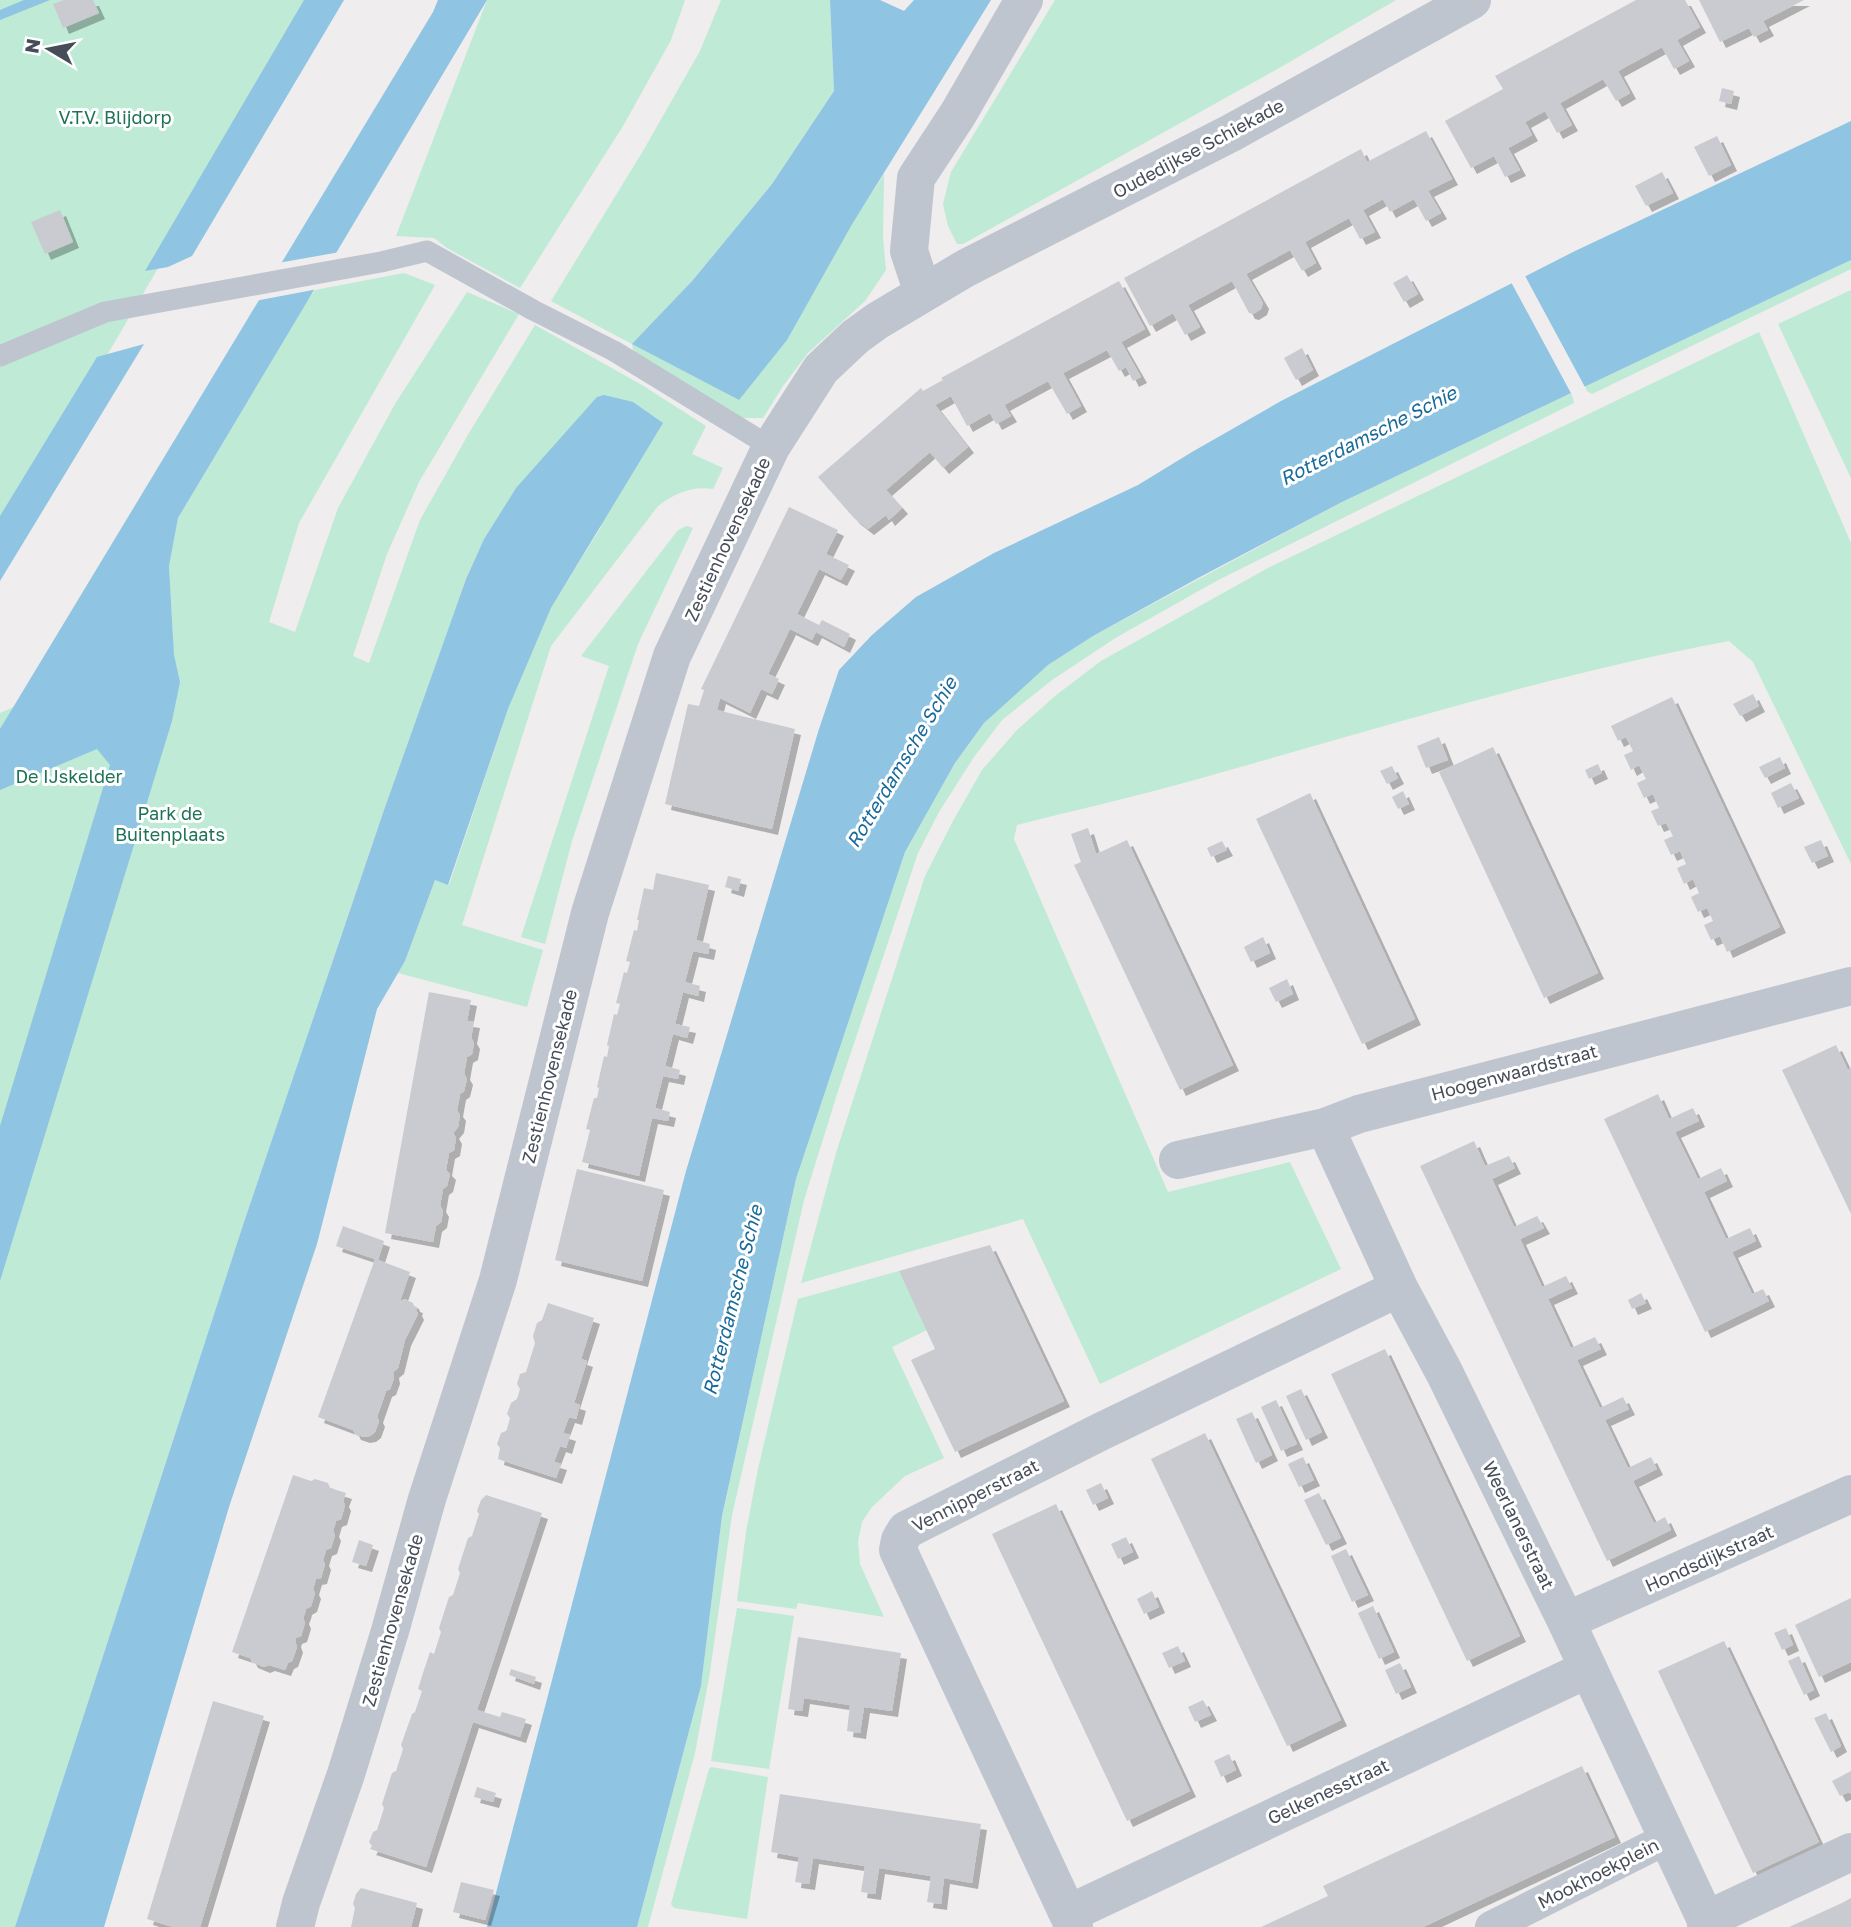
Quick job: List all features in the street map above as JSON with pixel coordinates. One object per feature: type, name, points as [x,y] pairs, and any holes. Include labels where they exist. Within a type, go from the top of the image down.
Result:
[{"type":"street","points":[[923,293],[909,251],[916,178],[958,114],[1024,0]]},
{"type":"street","name":"Oudedijkse Schiekade","points":[[923,293],[966,268],[1231,133],[1472,0]]},
{"type":"street","name":"Zestienhovensekade","points":[[295,1927],[346,1774],[427,1499],[498,1280],[590,913],[672,656],[771,447],[821,369],[855,337],[923,293]]},
{"type":"street","name":"Hoogenwaardstraat","points":[[1178,1160],[1325,1127],[1359,1114],[1851,986]]},
{"type":"street","name":"Weerlanerstraat","points":[[1325,1127],[1399,1288],[1444,1372],[1566,1621],[1706,1923]]},
{"type":"street","name":"Vennipperstraat","points":[[1071,1920],[898,1550],[900,1540],[906,1530],[1100,1432],[1399,1288]]},
{"type":"street","name":"Hondsdijkstraat","points":[[1566,1621],[1851,1494]]},
{"type":"street","name":"Gelkenesstraat","points":[[1071,1920],[1588,1668]]},
{"type":"street","name":"Mookhoekplein","points":[[1491,1927],[1668,1838]]},
{"type":"street","points":[[1706,1923],[1851,1852]]},
{"type":"lane","points":[[0,356],[105,312],[381,262],[427,251],[614,351],[771,447]]},
{"type":"green space","name":"V.T.V. Blijdorp","points":[[0,0],[315,0],[0,538]]},
{"type":"green space","points":[[487,0],[685,0],[671,40],[623,126],[520,288],[447,248],[434,238],[396,236]]},
{"type":"green space","points":[[721,0],[830,0],[834,91],[772,184],[693,280],[633,344],[739,400],[884,174],[883,237],[886,270],[865,301],[808,353],[763,418],[730,418],[634,356],[632,344],[551,301],[643,151],[700,51]]},
{"type":"green space","points":[[1055,0],[1396,0],[963,244],[957,244],[948,226],[943,204],[951,172]]},
{"type":"green space","points":[[1851,260],[1851,269],[1592,394],[1587,391],[1585,386]]},
{"type":"green space","points":[[404,273],[435,285],[299,523],[269,622],[295,632],[338,508],[395,404],[467,292],[519,314],[419,482],[387,554],[353,656],[369,663],[420,520],[535,325],[642,385],[706,426],[692,454],[723,468],[713,489],[684,491],[658,506],[551,646],[462,925],[543,950],[527,1007],[398,973],[435,880],[449,885],[508,709],[551,608],[601,527],[516,488],[484,539],[466,579],[384,810],[243,1225],[15,1927],[0,1927],[0,713],[173,637],[169,565],[178,518],[303,307],[315,290]]},
{"type":"green space","points":[[1851,290],[1851,478],[1778,324]]},
{"type":"green space","points":[[1759,332],[1851,543],[1851,864],[1753,662],[1729,641],[1526,687],[1170,787],[1017,825],[1014,839],[1168,1192],[1290,1162],[1341,1269],[1100,1384],[1023,1219],[801,1283],[836,1153],[925,876],[982,770],[1017,730],[1055,696],[1101,661],[1268,568]]},
{"type":"green space","points":[[1572,393],[1574,403],[1218,580],[1117,637],[1052,680],[1002,720],[974,757],[939,812],[918,853],[804,1200],[732,1515],[710,1672],[695,1753],[648,1927],[637,1927],[701,1686],[722,1516],[796,1179],[905,852],[955,763],[984,723],[1013,695],[1048,665],[1093,636],[1342,502]]},
{"type":"green space","points":[[687,526],[693,528],[638,644],[572,841],[545,944],[521,937],[609,666],[581,656],[678,530]]},
{"type":"green space","points":[[899,1271],[927,1330],[892,1347],[944,1458],[905,1476],[872,1507],[862,1522],[858,1541],[860,1564],[884,1617],[798,1603],[796,1609],[737,1601],[758,1469],[798,1299]]},
{"type":"green space","points":[[737,1608],[794,1616],[769,1769],[711,1761]]},
{"type":"green space","points":[[711,1767],[768,1777],[747,1919],[674,1908],[671,1904]]},
{"type":"water","points":[[24,0],[50,0],[0,20],[0,10]]},
{"type":"water","points":[[304,0],[344,0],[192,256],[168,267],[145,271]]},
{"type":"water","points":[[438,0],[487,0],[178,518],[169,566],[174,655],[180,682],[172,721],[0,1281],[0,1126],[110,765],[97,749],[0,790],[0,729]]},
{"type":"water","points":[[830,0],[880,0],[904,11],[914,0],[991,0],[851,226],[787,340],[739,400],[632,344],[693,280],[772,184],[834,91]]},
{"type":"water","name":"Rotterdamsche Schie","points":[[1851,121],[1851,260],[1342,502],[1200,577],[1093,636],[1048,665],[984,723],[955,763],[905,852],[796,1179],[722,1516],[701,1686],[637,1927],[487,1927],[686,1171],[839,670],[872,635],[916,597],[994,553],[1138,485],[1281,401],[1575,251]]},
{"type":"water","points":[[144,344],[0,581],[0,516],[97,357]]},
{"type":"water","points":[[604,395],[633,402],[663,423],[551,608],[508,709],[448,885],[435,880],[405,961],[377,1009],[317,1244],[229,1507],[104,1927],[15,1927],[243,1225],[384,810],[466,579],[484,539],[516,488],[597,397]]},
{"type":"pier","points":[[340,252],[318,289],[255,301],[278,263]]},
{"type":"pier","points":[[1524,274],[1586,389],[1573,397],[1511,282]]},
{"type":"building","points":[[64,0],[93,0],[99,13],[63,28],[53,4]]},
{"type":"building","points":[[1636,0],[1685,0],[1700,27],[1677,40],[1689,61],[1674,69],[1662,47],[1618,71],[1630,93],[1616,101],[1603,79],[1560,103],[1572,125],[1557,133],[1545,111],[1525,122],[1532,135],[1508,148],[1520,170],[1505,177],[1494,156],[1471,168],[1445,121],[1503,89],[1495,76]]},
{"type":"building","points":[[1699,0],[1804,0],[1763,21],[1768,30],[1754,37],[1749,28],[1720,42]]},
{"type":"building","points":[[1722,88],[1734,91],[1731,104],[1719,101]]},
{"type":"building","points":[[1426,131],[1452,179],[1428,191],[1441,213],[1426,221],[1414,199],[1390,212],[1383,199],[1363,210],[1375,232],[1360,239],[1349,218],[1305,242],[1316,263],[1302,271],[1290,250],[1246,274],[1263,303],[1261,309],[1253,314],[1249,313],[1232,281],[1188,305],[1200,327],[1185,335],[1173,313],[1150,326],[1124,278],[1361,149],[1367,162]]},
{"type":"building","points":[[1717,136],[1731,165],[1709,176],[1694,147]]},
{"type":"building","points":[[1662,172],[1673,193],[1646,206],[1635,186]]},
{"type":"building","points":[[60,210],[73,242],[45,254],[31,222]]},
{"type":"building","points":[[1407,275],[1418,294],[1404,302],[1393,283]]},
{"type":"building","points":[[1119,281],[1145,329],[1121,342],[1141,377],[1133,381],[1126,367],[1119,371],[1107,350],[1063,373],[1081,406],[1067,414],[1048,381],[1004,405],[1011,416],[996,424],[990,413],[967,426],[951,396],[935,405],[968,447],[943,468],[930,452],[886,490],[902,508],[889,520],[886,515],[868,529],[854,518],[818,477],[921,388],[923,391],[943,380],[941,378]]},
{"type":"building","points":[[1302,348],[1313,370],[1296,380],[1284,358]]},
{"type":"building","points":[[789,507],[838,530],[826,554],[849,565],[841,580],[819,569],[797,614],[819,625],[822,620],[850,634],[844,647],[816,632],[812,640],[790,629],[768,674],[779,679],[772,694],[761,689],[750,713],[720,698],[717,710],[795,729],[772,829],[665,804],[688,704],[699,706],[704,690],[701,689]]},
{"type":"building","points":[[1753,694],[1759,706],[1740,716],[1733,704]]},
{"type":"building","points":[[1672,697],[1780,927],[1727,952],[1720,936],[1711,940],[1704,925],[1713,921],[1707,908],[1698,912],[1691,897],[1699,893],[1693,879],[1684,884],[1677,868],[1686,864],[1680,851],[1671,855],[1664,840],[1673,836],[1666,823],[1658,826],[1651,811],[1659,808],[1653,794],[1644,798],[1637,783],[1646,779],[1639,765],[1631,770],[1624,755],[1633,751],[1626,737],[1618,741],[1611,726]]},
{"type":"building","points":[[1439,737],[1448,760],[1426,768],[1417,746]]},
{"type":"building","points":[[1493,747],[1598,973],[1544,998],[1439,772]]},
{"type":"building","points":[[1780,757],[1785,768],[1765,778],[1759,767]]},
{"type":"building","points":[[1598,764],[1602,773],[1589,779],[1585,770]]},
{"type":"building","points":[[1392,766],[1398,778],[1387,784],[1380,771]]},
{"type":"building","points":[[1791,783],[1799,798],[1778,808],[1771,793]]},
{"type":"building","points":[[1403,791],[1409,804],[1398,809],[1392,797]]},
{"type":"building","points":[[1310,793],[1415,1019],[1362,1044],[1256,819]]},
{"type":"building","points":[[1088,828],[1096,854],[1127,840],[1233,1065],[1180,1090],[1074,865],[1081,862],[1071,834]]},
{"type":"building","points":[[1821,840],[1828,856],[1812,863],[1804,847]]},
{"type":"building","points":[[1222,841],[1227,850],[1211,857],[1207,848]]},
{"type":"building","points":[[656,873],[709,885],[696,940],[710,944],[708,954],[693,951],[685,982],[700,986],[698,996],[683,992],[675,1024],[690,1027],[687,1038],[673,1034],[665,1066],[680,1070],[678,1079],[663,1076],[655,1108],[670,1112],[668,1121],[652,1118],[639,1176],[582,1162],[590,1130],[586,1129],[594,1098],[597,1098],[604,1056],[607,1057],[614,1014],[617,1015],[620,1004],[616,1003],[624,972],[627,973],[630,962],[626,961],[634,930],[637,931],[644,888],[653,890]]},
{"type":"building","points":[[728,876],[741,879],[738,891],[725,887]]},
{"type":"building","points":[[1263,937],[1270,953],[1251,962],[1244,947]]},
{"type":"building","points":[[1287,979],[1293,994],[1276,1002],[1269,988]]},
{"type":"building","points":[[429,992],[471,1000],[467,1021],[474,1022],[472,1054],[467,1057],[464,1074],[467,1079],[464,1091],[460,1094],[458,1127],[453,1133],[456,1138],[454,1150],[449,1153],[446,1170],[450,1174],[447,1186],[443,1189],[441,1222],[436,1226],[433,1242],[385,1233]]},
{"type":"building","points":[[1836,1045],[1848,1070],[1851,1068],[1851,1214],[1782,1070]]},
{"type":"building","points":[[1658,1094],[1669,1119],[1693,1108],[1699,1121],[1675,1132],[1698,1179],[1721,1168],[1727,1181],[1704,1192],[1726,1239],[1750,1228],[1756,1241],[1732,1252],[1752,1294],[1763,1289],[1769,1301],[1705,1332],[1604,1119]]},
{"type":"building","points":[[1474,1141],[1485,1166],[1509,1156],[1515,1168],[1492,1179],[1514,1227],[1537,1216],[1544,1228],[1520,1239],[1542,1287],[1566,1276],[1572,1288],[1548,1299],[1571,1348],[1595,1337],[1601,1349],[1577,1360],[1600,1408],[1623,1397],[1629,1409],[1605,1420],[1628,1468],[1651,1457],[1657,1469],[1633,1481],[1654,1523],[1665,1517],[1671,1530],[1607,1561],[1420,1166]]},
{"type":"building","points":[[577,1169],[664,1190],[642,1281],[555,1260]]},
{"type":"building","points":[[343,1226],[384,1241],[378,1260],[410,1272],[400,1301],[405,1299],[413,1303],[418,1314],[405,1340],[398,1368],[393,1372],[390,1389],[386,1391],[375,1432],[364,1437],[318,1417],[375,1259],[336,1246]]},
{"type":"building","points":[[990,1245],[1064,1401],[955,1452],[911,1360],[935,1349],[899,1271]]},
{"type":"building","points":[[1641,1293],[1646,1303],[1632,1309],[1628,1300]]},
{"type":"building","points":[[548,1303],[594,1318],[581,1359],[587,1361],[574,1403],[580,1405],[576,1419],[569,1417],[563,1433],[570,1435],[566,1448],[560,1446],[554,1462],[561,1464],[556,1478],[498,1459],[500,1448],[497,1444],[501,1433],[507,1429],[510,1418],[507,1414],[520,1389],[517,1384],[520,1374],[526,1372],[535,1343],[533,1336],[537,1323],[542,1320]]},
{"type":"building","points":[[1385,1349],[1520,1636],[1467,1661],[1331,1374]]},
{"type":"building","points":[[1301,1389],[1322,1432],[1306,1440],[1286,1396]]},
{"type":"building","points":[[1276,1400],[1297,1444],[1281,1451],[1261,1407]]},
{"type":"building","points":[[1252,1412],[1272,1455],[1256,1463],[1236,1419]]},
{"type":"building","points":[[1205,1433],[1341,1720],[1287,1746],[1151,1459]]},
{"type":"building","points":[[1303,1457],[1314,1480],[1299,1487],[1288,1464]]},
{"type":"building","points":[[293,1475],[328,1483],[330,1488],[346,1493],[341,1519],[336,1521],[331,1548],[326,1550],[323,1560],[325,1564],[321,1578],[316,1579],[311,1606],[306,1609],[303,1618],[305,1623],[301,1636],[296,1638],[297,1647],[285,1670],[269,1665],[264,1667],[252,1662],[250,1658],[232,1652]]},
{"type":"building","points":[[1101,1483],[1108,1498],[1093,1505],[1086,1490]]},
{"type":"building","points":[[1319,1493],[1341,1538],[1326,1545],[1304,1500]]},
{"type":"building","points":[[486,1495],[542,1513],[477,1710],[500,1717],[502,1712],[526,1719],[520,1737],[473,1722],[426,1867],[370,1849],[372,1846],[369,1842],[373,1832],[377,1830],[384,1808],[382,1804],[403,1749],[401,1745],[422,1691],[418,1689],[423,1673],[430,1652],[434,1654],[441,1632],[439,1628],[449,1597],[453,1595],[468,1538],[472,1536],[479,1514],[477,1511]]},
{"type":"building","points":[[1056,1504],[1190,1791],[1127,1821],[992,1534]]},
{"type":"building","points":[[1126,1537],[1133,1552],[1118,1559],[1111,1544]]},
{"type":"building","points":[[359,1540],[373,1545],[366,1566],[352,1562]]},
{"type":"building","points":[[1346,1549],[1368,1595],[1352,1602],[1331,1556]]},
{"type":"building","points":[[1152,1591],[1159,1607],[1144,1614],[1137,1599]]},
{"type":"building","points":[[1851,1598],[1851,1662],[1819,1677],[1795,1625]]},
{"type":"building","points":[[1373,1606],[1394,1652],[1379,1659],[1358,1613]]},
{"type":"building","points":[[1786,1628],[1793,1645],[1782,1650],[1774,1633]]},
{"type":"building","points":[[798,1637],[901,1653],[892,1711],[864,1707],[860,1733],[847,1731],[850,1705],[804,1698],[802,1711],[788,1709]]},
{"type":"building","points":[[1724,1641],[1819,1842],[1753,1873],[1658,1671]]},
{"type":"building","points":[[1178,1646],[1185,1661],[1169,1668],[1162,1653]]},
{"type":"building","points":[[1799,1656],[1814,1690],[1804,1695],[1788,1661]]},
{"type":"building","points":[[1400,1663],[1411,1687],[1396,1694],[1385,1670]]},
{"type":"building","points":[[511,1669],[536,1677],[534,1684],[509,1675]]},
{"type":"building","points":[[1203,1700],[1211,1715],[1195,1722],[1188,1707]]},
{"type":"building","points":[[213,1701],[264,1716],[200,1927],[173,1927],[147,1919]]},
{"type":"building","points":[[1826,1713],[1841,1746],[1831,1752],[1814,1718]]},
{"type":"building","points":[[1229,1754],[1236,1770],[1221,1777],[1214,1761]]},
{"type":"building","points":[[1582,1766],[1615,1837],[1423,1927],[1261,1927],[1328,1896],[1323,1886]]},
{"type":"building","points":[[1851,1771],[1851,1794],[1849,1792],[1840,1796],[1832,1781]]},
{"type":"building","points":[[477,1787],[496,1793],[493,1802],[474,1797]]},
{"type":"building","points":[[780,1794],[981,1824],[972,1883],[944,1878],[941,1904],[927,1902],[931,1876],[879,1868],[875,1894],[861,1892],[865,1866],[813,1858],[809,1884],[795,1882],[799,1857],[771,1852]]},
{"type":"building","points":[[461,1882],[494,1890],[485,1920],[453,1912]]},
{"type":"building","points":[[361,1888],[417,1903],[411,1927],[351,1927],[355,1908],[353,1904]]},
{"type":"building","points":[[1851,1898],[1851,1927],[1789,1927],[1842,1903]]},
{"type":"park label","name":"De IJskelder","points":[[69,776]]},
{"type":"park label","name":"Park de Buitenplaats","points":[[170,823]]}]
